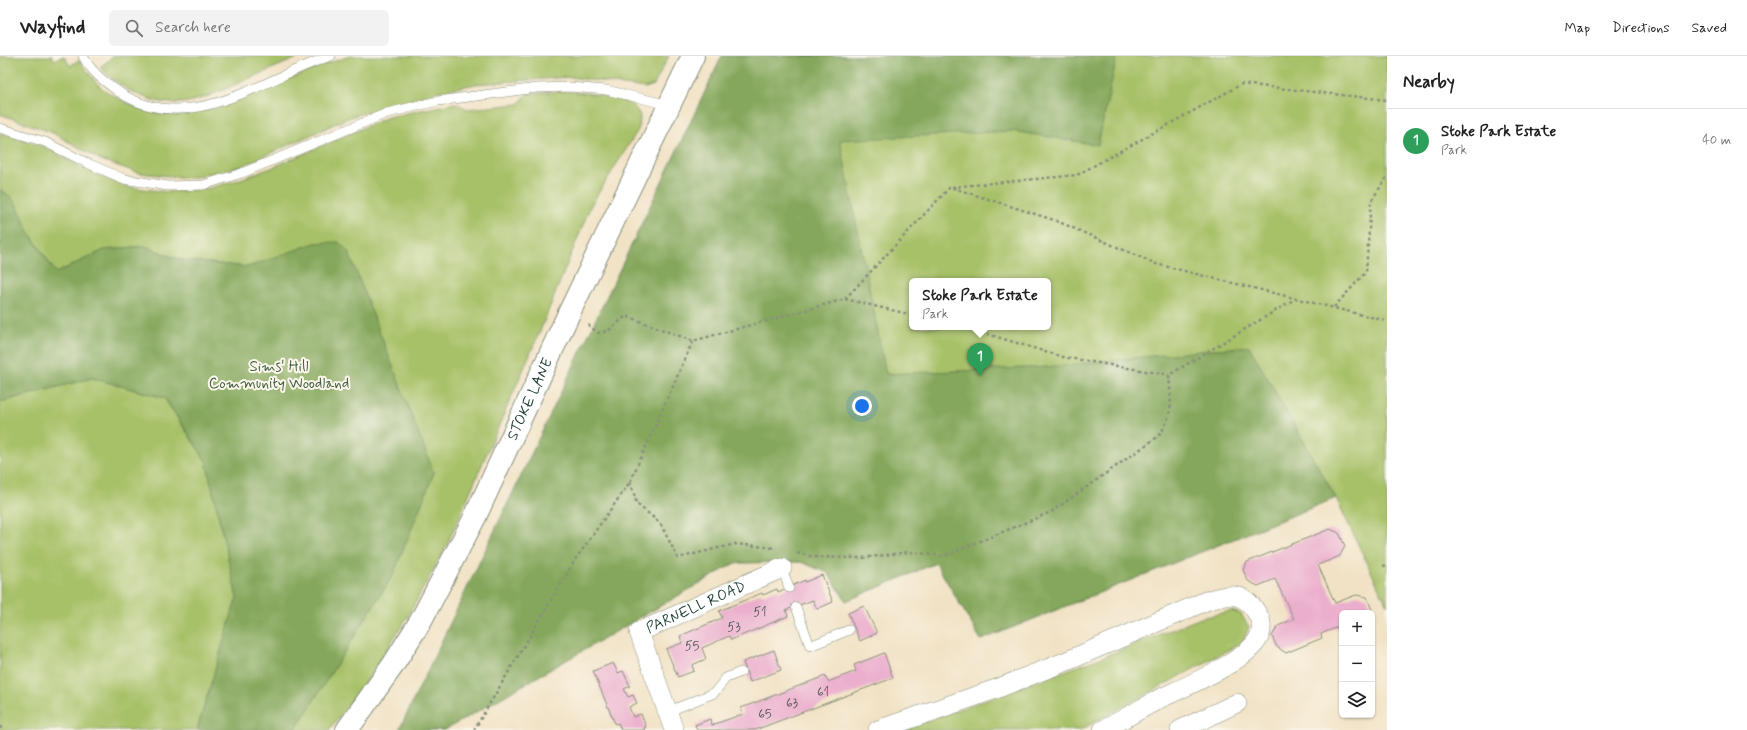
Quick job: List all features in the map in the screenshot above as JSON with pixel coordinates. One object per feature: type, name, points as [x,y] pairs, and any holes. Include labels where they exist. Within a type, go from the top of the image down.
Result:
[{"type":"street","name":"STOKE LANE","points":[[347,730],[393,665],[420,622],[475,517],[631,180],[691,59]]},
{"type":"street","name":"PARNELL ROAD","points":[[674,730],[639,632],[782,568]]},
{"type":"street","points":[[879,729],[1018,680],[1067,661],[1206,601],[1224,595],[1238,597],[1253,604],[1262,621],[1260,637],[1249,650],[1229,664],[1103,730]]},
{"type":"street","points":[[1180,730],[1237,703]]},
{"type":"lane","points":[[83,56],[86,63],[103,81],[124,95],[150,106],[177,110],[200,108],[239,95],[278,77],[331,56]]},
{"type":"lane","points":[[0,128],[45,142],[87,163],[124,179],[168,186],[203,185],[242,173],[387,113],[438,101],[537,88],[570,87],[606,90],[669,105]]},
{"type":"lane","points":[[782,568],[789,588]]},
{"type":"lane","points":[[796,607],[810,646],[849,630]]},
{"type":"lane","points":[[667,712],[714,693],[726,678],[742,672]]},
{"type":"path","points":[[845,299],[950,187],[1077,175],[1242,84],[1387,100]]},
{"type":"path","points":[[1334,307],[1366,272],[1371,201],[1387,177]]},
{"type":"path","points":[[950,187],[1057,221],[1156,264],[1387,321]]},
{"type":"path","points":[[570,311],[598,333],[608,331],[626,316],[693,341],[845,299],[909,314]]},
{"type":"path","points":[[974,330],[1063,357],[1169,375],[1295,299]]},
{"type":"path","points":[[474,730],[575,560],[630,482],[693,341]]},
{"type":"path","points":[[793,552],[821,557],[862,558],[909,552],[944,556],[1051,512],[1159,436],[1167,424],[1171,410],[1169,375]]},
{"type":"path","points":[[630,482],[637,504],[660,522],[678,558],[735,544],[780,548]]},
{"type":"path","points":[[1383,566],[1387,565]]},
{"type":"path","points":[[0,726],[2,730]]},
{"type":"green space","points":[[0,56],[52,56],[53,60],[64,56],[70,66],[79,60],[104,90],[123,101],[140,109],[159,114],[184,114],[222,107],[326,64],[350,56],[669,56],[654,85],[645,88],[570,77],[476,84],[436,92],[350,117],[242,166],[189,178],[139,173],[101,160],[53,133],[0,114]]},
{"type":"green space","points":[[114,56],[302,56],[209,96],[188,102],[176,103],[151,100],[118,83],[100,67]]},
{"type":"green space","points":[[722,56],[1387,56],[1387,605],[1336,498],[981,640],[936,563],[846,601],[828,573],[801,562],[735,563],[445,730],[400,730],[499,534]]},
{"type":"green space","points":[[722,56],[1117,56],[1098,145],[1012,131],[840,140],[886,374],[1046,367],[1249,346],[1336,498],[981,640],[936,563],[846,601],[828,573],[801,562],[735,563],[445,730],[399,730]]},
{"type":"green space","points":[[563,91],[602,96],[630,104],[636,109],[640,116],[638,130],[591,205],[540,331],[447,545],[408,616],[370,676],[329,730],[295,730],[393,575],[273,259],[248,267],[180,260],[145,246],[104,250],[56,273],[29,232],[15,203],[0,190],[0,133],[47,148],[88,171],[128,187],[167,192],[206,189],[232,182],[271,168],[388,117],[456,103],[467,109],[519,104],[527,94]]},
{"type":"green space","name":"Sims' Hill Community Woodland","points":[[0,190],[6,193],[15,202],[31,236],[56,273],[104,250],[145,246],[180,260],[248,267],[315,243],[339,242],[349,253],[434,473],[393,575],[295,730],[197,730],[237,597],[206,461],[165,398],[92,378],[0,402]]},
{"type":"green space","points":[[92,378],[164,398],[206,461],[237,598],[197,730],[0,730],[0,402]]},
{"type":"green space","points":[[1231,611],[1241,614],[1249,627],[1243,642],[1080,730],[902,730],[1106,656],[1201,618]]},
{"type":"building","points":[[1330,529],[1339,533],[1345,546],[1340,556],[1318,565],[1335,603],[1356,595],[1367,597],[1372,610],[1339,610],[1339,626],[1321,634],[1322,638],[1286,653],[1277,647],[1272,636],[1278,626],[1294,619],[1275,579],[1258,586],[1248,581],[1243,570],[1247,562]]},
{"type":"building","points":[[822,575],[833,602],[817,609],[813,600],[786,610],[788,616],[731,640],[729,636],[702,648],[706,659],[692,665],[694,671],[678,677],[666,649],[682,643],[680,636],[722,618],[719,611],[762,593],[763,595],[777,589],[778,592],[805,580],[805,582]]},
{"type":"building","points":[[864,606],[877,633],[860,641],[848,613]]},
{"type":"building","points":[[774,650],[781,670],[750,682],[743,662]]},
{"type":"building","points":[[884,653],[893,678],[755,730],[697,730],[695,725],[710,719],[712,725],[743,714],[741,708],[825,676],[828,682],[856,671],[854,665]]},
{"type":"building","points":[[613,663],[618,673],[623,671],[630,686],[624,689],[628,697],[633,695],[637,703],[629,707],[633,717],[641,714],[646,727],[644,728],[645,730],[621,730],[618,723],[615,724],[593,671]]},
{"type":"place","name":"Stoke Park Estate","points":[[980,376]]}]
